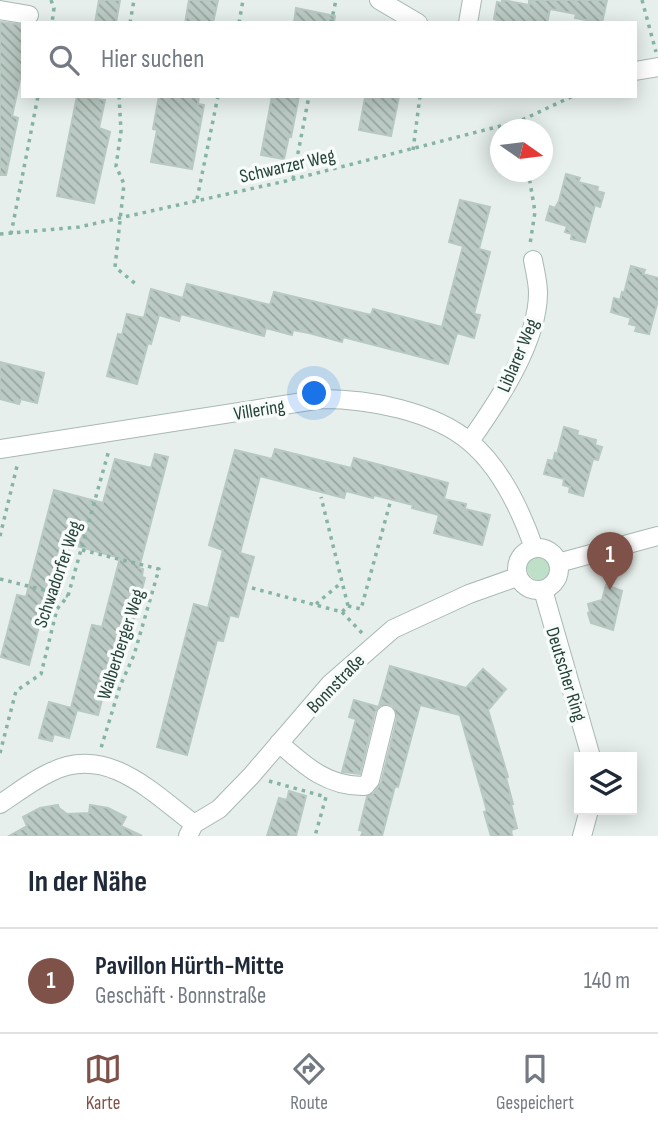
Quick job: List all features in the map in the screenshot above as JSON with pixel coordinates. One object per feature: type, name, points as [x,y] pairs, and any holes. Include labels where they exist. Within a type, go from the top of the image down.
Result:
[{"type":"street","points":[[379,0],[415,21]]},
{"type":"street","points":[[468,21],[472,0]]},
{"type":"street","points":[[0,10],[29,15]]},
{"type":"street","points":[[637,70],[658,64]]},
{"type":"street","name":"Liblarer Weg","points":[[470,442],[494,407],[525,345],[537,302],[533,260]]},
{"type":"street","name":"Villering","points":[[0,449],[322,399],[346,399],[407,410],[443,425],[470,442],[489,463],[516,504],[534,548]]},
{"type":"street","points":[[558,563],[658,536]]},
{"type":"street","points":[[534,548],[549,551],[558,563],[557,579],[543,590],[526,587],[517,577],[519,559],[534,548]]},
{"type":"street","name":"Bonnstraße","points":[[191,830],[219,809],[251,776],[330,684],[393,628],[416,616],[517,577]]},
{"type":"street","name":"Deutscher Ring","points":[[543,590],[590,752]]},
{"type":"street","points":[[279,743],[317,775],[365,786],[370,780],[386,715]]},
{"type":"street","points":[[0,804],[51,771],[74,764],[111,766],[131,776],[191,830]]},
{"type":"street","points":[[582,836],[588,815]]},
{"type":"path","points":[[51,0],[54,8],[52,21]]},
{"type":"path","points":[[130,21],[134,0]]},
{"type":"path","points":[[239,21],[243,0]]},
{"type":"path","points":[[331,21],[336,0]]},
{"type":"path","points":[[642,0],[658,64]]},
{"type":"path","points":[[11,234],[38,98]]},
{"type":"path","points":[[119,98],[121,131],[116,166],[124,184],[115,267],[137,285]]},
{"type":"path","points":[[197,200],[218,98]]},
{"type":"path","points":[[293,179],[309,98]]},
{"type":"path","points":[[413,150],[420,98]]},
{"type":"path","name":"Schwarzer Weg","points":[[524,119],[569,98]]},
{"type":"path","name":"Schwarzer Weg","points":[[0,234],[79,227],[120,219],[413,150],[490,128]]},
{"type":"path","points":[[530,182],[535,212],[530,241],[533,260]]},
{"type":"path","name":"Schwadorfer Weg","points":[[0,753],[16,691],[41,674],[57,609],[68,596],[82,550],[113,432]]},
{"type":"path","points":[[0,536],[21,446]]},
{"type":"path","points":[[321,497],[348,606]]},
{"type":"path","points":[[348,606],[361,609],[390,503]]},
{"type":"path","name":"Walberberger Weg","points":[[82,550],[159,569],[134,655],[120,686],[96,764]]},
{"type":"path","points":[[114,558],[116,552]]},
{"type":"path","points":[[0,579],[68,596]]},
{"type":"path","points":[[316,604],[341,583]]},
{"type":"path","points":[[252,588],[342,612],[373,645]]},
{"type":"path","points":[[342,612],[348,606]]},
{"type":"path","points":[[251,776],[326,797],[315,836]]},
{"type":"green space","points":[[539,556],[547,560],[551,568],[547,576],[539,580],[531,576],[527,568],[531,560]]},
{"type":"building","points":[[99,0],[120,0],[116,21],[95,21]]},
{"type":"building","points":[[189,0],[218,0],[213,21],[185,21]]},
{"type":"building","points":[[502,0],[529,5],[529,0],[607,0],[602,21],[575,18],[576,14],[550,9],[547,21],[497,21],[494,19],[497,2],[502,3]]},
{"type":"building","points":[[296,8],[335,16],[334,21],[294,21]]},
{"type":"building","points":[[0,22],[21,25],[21,75],[12,116],[18,118],[6,175],[0,175]]},
{"type":"building","points":[[77,98],[105,100],[99,128],[110,132],[94,203],[57,196]]},
{"type":"building","points":[[159,98],[199,98],[198,104],[204,105],[192,169],[151,162],[157,130],[153,129]]},
{"type":"building","points":[[272,98],[299,98],[284,159],[261,155]]},
{"type":"building","points":[[365,98],[399,98],[391,136],[359,130]]},
{"type":"building","points":[[566,174],[580,178],[578,182],[598,187],[597,191],[604,193],[600,207],[595,205],[585,242],[571,239],[572,234],[565,232],[567,226],[546,220],[550,206],[555,208],[559,201]]},
{"type":"building","points":[[460,200],[490,207],[479,249],[490,252],[474,314],[480,315],[474,338],[457,333],[448,364],[343,337],[342,342],[293,330],[292,335],[266,328],[264,336],[181,314],[179,321],[159,315],[137,384],[107,376],[118,334],[122,335],[127,314],[144,318],[151,289],[183,298],[187,284],[270,305],[274,292],[371,315],[373,309],[442,327],[463,246],[449,242]]},
{"type":"building","points":[[631,266],[645,270],[643,274],[658,278],[658,300],[649,334],[635,331],[637,326],[629,324],[631,318],[611,312],[614,298],[620,300],[622,292],[624,293]]},
{"type":"building","points":[[0,362],[44,373],[37,403],[21,399],[19,404],[0,399]]},
{"type":"building","points":[[564,427],[578,431],[577,435],[596,440],[595,445],[602,447],[598,460],[593,459],[583,496],[569,492],[570,487],[563,485],[564,479],[544,474],[548,460],[553,461],[555,453],[557,454]]},
{"type":"building","points":[[275,449],[351,468],[354,458],[448,483],[444,499],[466,504],[465,509],[490,515],[482,545],[434,533],[439,515],[412,508],[413,505],[346,491],[344,498],[260,476],[240,553],[254,557],[238,617],[230,615],[223,641],[217,640],[187,755],[157,747],[194,604],[208,608],[223,550],[209,545],[235,450],[272,459]]},
{"type":"building","points":[[155,454],[168,457],[139,568],[143,569],[142,577],[145,578],[130,635],[120,632],[98,715],[77,710],[69,738],[54,734],[52,741],[39,738],[49,702],[71,708],[92,625],[102,627],[120,558],[70,544],[60,583],[51,580],[29,665],[1,657],[17,595],[26,597],[54,490],[103,503],[115,459],[151,468]]},
{"type":"building","points":[[606,585],[622,591],[613,630],[591,623],[588,613],[588,604],[602,600]]},
{"type":"building","points":[[390,666],[466,688],[483,669],[506,689],[488,710],[508,777],[506,778],[517,828],[511,830],[512,836],[491,836],[484,812],[487,811],[460,715],[420,705],[382,836],[361,836],[363,831],[359,830],[367,797],[374,793],[381,783],[397,718],[393,706],[379,706]]},
{"type":"building","points":[[354,700],[379,707],[375,712],[360,774],[342,772],[356,719],[349,717]]},
{"type":"building","points":[[289,791],[306,796],[296,836],[267,836],[279,798],[287,800]]},
{"type":"building","points":[[58,805],[67,814],[89,813],[90,805],[108,808],[126,817],[121,826],[142,836],[9,836],[27,826],[23,817],[40,808]]},
{"type":"place","name":"Pavillon Hürth-Mitte","points":[[610,590]]}]
